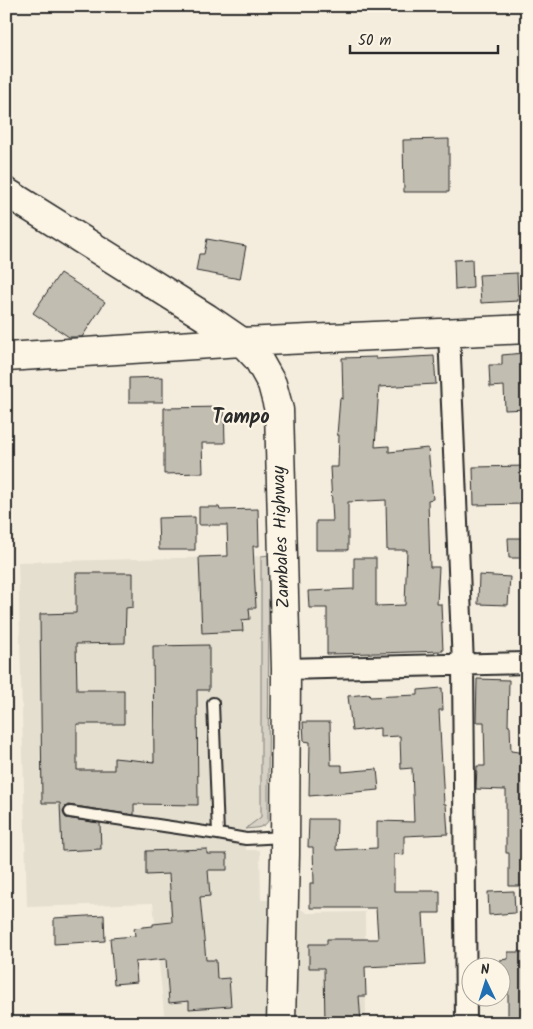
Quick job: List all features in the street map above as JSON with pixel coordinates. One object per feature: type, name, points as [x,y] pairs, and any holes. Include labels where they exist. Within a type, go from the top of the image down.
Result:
[{"type":"main road","name":"Zambales Highway","points":[[6,192],[242,342],[258,359],[272,384],[279,410],[286,669],[281,1023]]},
{"type":"main road","points":[[6,357],[242,342],[527,329]]},
{"type":"street","points":[[449,332],[463,665],[466,1023]]},
{"type":"street","points":[[286,669],[527,663]]},
{"type":"lane","points":[[213,703],[218,834]]},
{"type":"lane","points":[[70,812],[246,838],[284,837]]},
{"type":"shaded area","points":[[269,555],[268,821],[261,827],[245,829],[261,817],[261,556]]},
{"type":"shaded area","points":[[261,556],[261,818],[245,829],[246,850],[260,850],[261,900],[274,900],[271,1023],[165,1023],[153,903],[27,907],[18,562]]},
{"type":"shaded area","points":[[291,903],[307,913],[365,912],[366,1023],[290,1023]]},
{"type":"building","points":[[449,139],[449,192],[404,192],[403,140]]},
{"type":"building","points":[[207,239],[246,246],[240,279],[196,271],[199,254],[204,254]]},
{"type":"building","points":[[472,259],[473,288],[455,290],[454,260]]},
{"type":"building","points":[[60,273],[105,302],[82,337],[69,337],[33,313]]},
{"type":"building","points":[[517,273],[518,301],[481,303],[479,275]]},
{"type":"building","points":[[524,353],[527,409],[505,410],[504,386],[490,387],[489,365],[502,365],[502,355]]},
{"type":"building","points":[[434,356],[436,384],[379,387],[375,447],[389,446],[389,452],[428,448],[433,499],[428,500],[430,567],[439,567],[437,604],[441,604],[443,651],[327,654],[327,608],[309,608],[308,591],[354,589],[354,558],[376,558],[376,606],[405,605],[407,550],[387,550],[386,500],[348,502],[348,550],[316,550],[316,521],[333,521],[330,467],[338,467],[339,435],[337,435],[340,398],[343,399],[342,358],[376,357],[376,359]]},
{"type":"building","points":[[163,377],[163,402],[129,402],[129,378]]},
{"type":"building","points":[[224,407],[225,443],[202,443],[203,473],[164,474],[164,408]]},
{"type":"building","points":[[527,466],[527,504],[474,505],[473,467]]},
{"type":"building","points":[[199,507],[219,507],[220,510],[258,509],[259,546],[253,546],[256,608],[249,608],[250,619],[242,620],[243,631],[202,633],[199,557],[228,556],[227,525],[199,525]]},
{"type":"building","points":[[195,517],[195,550],[159,550],[158,518]]},
{"type":"building","points":[[508,538],[527,538],[527,558],[509,558]]},
{"type":"building","points":[[76,573],[133,573],[133,607],[126,608],[125,643],[76,644],[77,690],[124,690],[124,724],[77,724],[77,770],[114,770],[114,758],[154,762],[153,646],[209,645],[209,690],[197,690],[198,805],[134,804],[134,815],[68,805],[63,811],[66,818],[100,823],[101,849],[62,851],[60,803],[42,803],[40,614],[76,613]]},
{"type":"building","points":[[479,575],[510,577],[508,605],[478,604]]},
{"type":"building","points":[[477,679],[509,680],[508,726],[510,726],[511,751],[527,753],[527,886],[509,886],[509,853],[506,853],[506,790],[476,789],[477,766],[485,766],[484,722],[476,722]]},
{"type":"building","points":[[442,688],[443,710],[439,710],[444,804],[446,804],[448,834],[404,836],[404,855],[394,854],[394,891],[440,891],[440,913],[423,913],[426,964],[365,967],[366,996],[359,996],[361,1023],[325,1023],[324,968],[309,968],[309,944],[327,944],[327,939],[378,939],[376,908],[310,908],[310,883],[314,883],[313,847],[308,847],[309,819],[337,819],[336,850],[377,848],[377,821],[414,822],[412,768],[401,769],[400,736],[380,737],[380,728],[352,731],[348,696],[369,694],[370,697],[418,695],[418,690]]},
{"type":"building","points":[[303,722],[330,722],[331,765],[342,765],[342,772],[377,769],[379,790],[309,796],[310,742],[304,741]]},
{"type":"building","points":[[207,849],[207,854],[227,854],[227,870],[208,870],[210,896],[200,897],[206,960],[216,960],[217,979],[229,978],[231,1006],[189,1009],[189,1001],[169,1003],[166,959],[135,962],[137,982],[114,984],[110,938],[135,936],[134,928],[172,922],[169,874],[146,875],[146,851]]},
{"type":"building","points":[[514,891],[515,913],[489,915],[488,892]]},
{"type":"building","points":[[104,915],[105,941],[54,944],[54,918]]},
{"type":"building","points":[[508,952],[527,952],[527,1023],[508,1023],[510,956],[508,956]]},
{"type":"district","name":"Tampo","points":[[241,418]]}]
